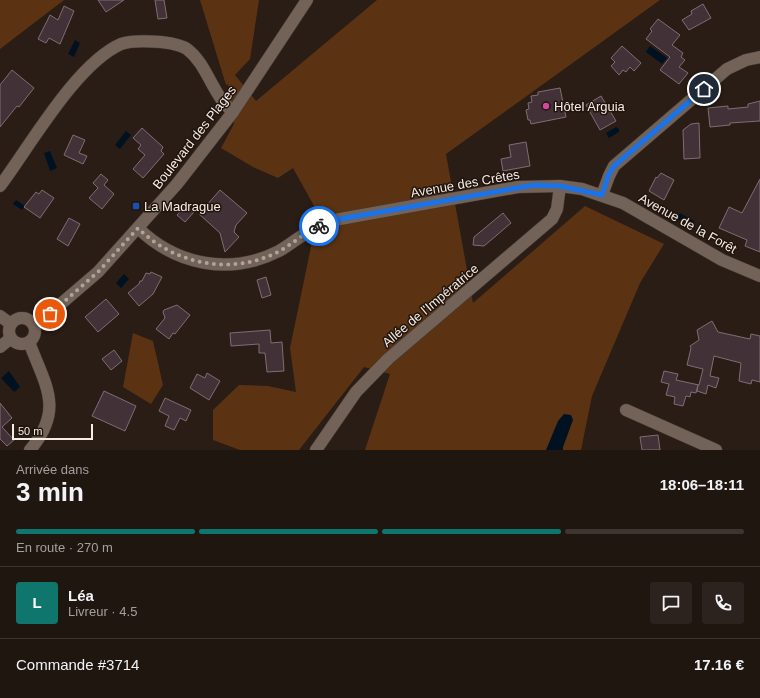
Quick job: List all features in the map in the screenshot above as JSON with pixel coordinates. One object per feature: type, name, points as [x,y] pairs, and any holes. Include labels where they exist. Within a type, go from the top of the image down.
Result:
[{"type":"street","name":"Boulevard des Plages","points":[[33,324],[50,314],[94,277],[177,184],[233,112],[307,0]]},
{"type":"street","points":[[0,186],[62,98],[82,74],[110,51],[123,44],[150,41],[174,44],[186,48],[201,65],[223,104],[233,112]]},
{"type":"street","points":[[602,195],[608,176],[614,166],[727,69],[746,60],[760,56]]},
{"type":"street","name":"Avenue des Crêtes","points":[[138,228],[151,241],[173,254],[194,261],[217,264],[241,263],[280,251],[304,234],[329,221],[518,187],[560,186],[602,195]]},
{"type":"street","name":"Allée de l'Impératrice","points":[[316,450],[356,392],[388,359],[552,219],[557,209],[560,186]]},
{"type":"street","name":"Avenue de la Forêt","points":[[602,195],[623,203],[722,260],[760,276]]},
{"type":"street","points":[[0,316],[11,324]]},
{"type":"street","points":[[19,318],[24,318],[33,324],[35,334],[29,342],[19,344],[11,338],[9,334],[11,324],[19,318]]},
{"type":"street","points":[[0,347],[11,338]]},
{"type":"street","points":[[29,342],[46,379],[49,413],[43,435],[30,450]]},
{"type":"street","points":[[626,410],[716,450]]},
{"type":"shaded area","points":[[0,0],[64,0],[0,49]]},
{"type":"shaded area","points":[[200,0],[259,0],[250,59],[235,75],[256,101],[377,0],[660,0],[446,154],[473,303],[585,206],[664,244],[640,283],[592,396],[581,450],[365,450],[390,374],[364,367],[299,450],[240,450],[213,440],[213,410],[239,385],[268,386],[296,392],[290,348],[318,213],[293,168],[278,178],[253,167],[221,148],[234,124],[228,84],[226,85]]},
{"type":"shaded area","points":[[133,333],[153,341],[163,385],[151,404],[123,387]]},
{"type":"water","points":[[75,40],[80,43],[74,57],[68,54]]},
{"type":"water","points":[[650,46],[667,58],[662,64],[646,52]]},
{"type":"water","points":[[616,127],[619,129],[619,132],[609,138],[606,133]]},
{"type":"water","points":[[126,131],[131,135],[120,149],[115,145]]},
{"type":"water","points":[[50,151],[57,168],[50,171],[44,153]]},
{"type":"water","points":[[16,200],[25,206],[22,210],[13,204]]},
{"type":"water","points":[[680,213],[694,221],[691,226],[677,219]]},
{"type":"water","points":[[124,274],[129,279],[121,288],[116,283]]},
{"type":"water","points":[[9,371],[20,387],[14,392],[1,378]]},
{"type":"water","points":[[564,414],[571,415],[573,420],[563,450],[546,450],[558,421]]},
{"type":"building","points":[[98,0],[124,0],[106,12]]},
{"type":"building","points":[[155,0],[164,0],[167,18],[158,19]]},
{"type":"building","points":[[703,4],[711,18],[689,30],[682,20],[692,14],[691,11]]},
{"type":"building","points":[[64,6],[74,11],[60,44],[49,38],[46,43],[38,39],[50,15],[58,20]]},
{"type":"building","points":[[658,19],[680,35],[672,45],[683,53],[681,57],[685,60],[679,67],[688,73],[679,84],[660,70],[670,57],[646,39],[652,31],[650,29]]},
{"type":"building","points":[[622,46],[641,63],[634,71],[630,67],[626,72],[623,70],[619,75],[611,66],[615,62],[611,58]]},
{"type":"building","points":[[12,70],[34,88],[0,127],[0,85]]},
{"type":"building","name":"Hôtel Arguia","points":[[560,88],[566,117],[531,124],[530,120],[528,120],[526,110],[529,109],[528,103],[532,102],[531,96],[538,95],[538,92]]},
{"type":"building","points":[[601,96],[616,121],[600,130],[586,105]]},
{"type":"building","points":[[760,101],[760,121],[730,123],[730,125],[710,127],[708,108],[728,106],[728,109],[748,107],[748,104]]},
{"type":"building","points":[[699,123],[700,158],[684,159],[683,130],[691,124]]},
{"type":"building","points":[[142,128],[163,147],[161,151],[164,154],[143,178],[133,169],[145,155],[138,149],[141,145],[133,138]]},
{"type":"building","points":[[73,135],[85,140],[79,153],[87,156],[83,164],[64,155]]},
{"type":"building","points":[[526,142],[530,166],[503,171],[501,159],[511,157],[509,145]]},
{"type":"building","points":[[661,173],[674,180],[664,200],[649,191],[656,177],[657,178]]},
{"type":"building","points":[[101,174],[108,180],[104,185],[114,194],[102,209],[89,198],[98,188],[93,183]]},
{"type":"building","points":[[760,179],[760,252],[745,246],[747,240],[719,228],[729,207],[742,213]]},
{"type":"building","points":[[42,190],[54,198],[40,218],[24,207],[36,192],[39,194]]},
{"type":"building","points":[[220,190],[247,213],[236,225],[234,232],[239,237],[225,252],[220,233],[199,214]]},
{"type":"building","points":[[186,205],[194,212],[185,222],[177,215]]},
{"type":"building","points":[[503,213],[511,223],[484,246],[473,245],[474,237]]},
{"type":"building","points":[[69,218],[80,224],[68,246],[57,239]]},
{"type":"building","points":[[151,272],[162,277],[153,294],[139,306],[128,293],[139,284],[140,281],[142,281],[146,273],[150,274]]},
{"type":"building","points":[[266,277],[271,295],[262,298],[257,280]]},
{"type":"building","points":[[106,299],[119,314],[98,332],[85,317]]},
{"type":"building","points":[[177,305],[190,315],[175,334],[173,333],[169,339],[156,329],[165,318],[163,312],[164,310]]},
{"type":"building","points":[[712,321],[718,332],[750,339],[751,334],[760,336],[760,382],[752,380],[751,384],[739,381],[741,363],[714,356],[710,376],[719,378],[716,388],[708,385],[706,394],[697,391],[698,385],[696,393],[691,392],[690,397],[686,396],[683,406],[674,404],[675,397],[666,395],[669,384],[661,382],[664,371],[678,374],[676,380],[699,385],[703,369],[687,365],[691,348],[690,346],[699,340],[697,330]]},
{"type":"building","points":[[270,330],[271,343],[282,342],[284,371],[267,372],[265,353],[259,353],[259,344],[231,346],[230,333]]},
{"type":"building","points":[[114,350],[122,361],[111,370],[102,359]]},
{"type":"building","points":[[207,373],[220,381],[209,400],[190,388],[197,374],[205,378]]},
{"type":"building","points":[[104,391],[136,406],[125,431],[92,416]]},
{"type":"building","points":[[165,398],[191,410],[186,421],[180,418],[174,430],[165,426],[169,416],[159,411]]},
{"type":"building","points":[[0,403],[12,418],[2,427],[14,440],[7,446],[0,439]]},
{"type":"building","points":[[658,435],[660,450],[642,450],[640,437]]},
{"type":"way so far","points":[[50,314],[98,272],[138,228],[151,241],[173,254],[194,261],[217,264],[241,263],[260,259],[280,251],[304,234],[319,226]]},
{"type":"place","name":"Hôtel Arguia","points":[[546,106]]},
{"type":"place","name":"La Madrague","points":[[136,206]]},
{"type":"route","points":[[319,226],[329,221],[534,185],[582,189],[602,195],[608,176],[614,166],[704,89]]}]
